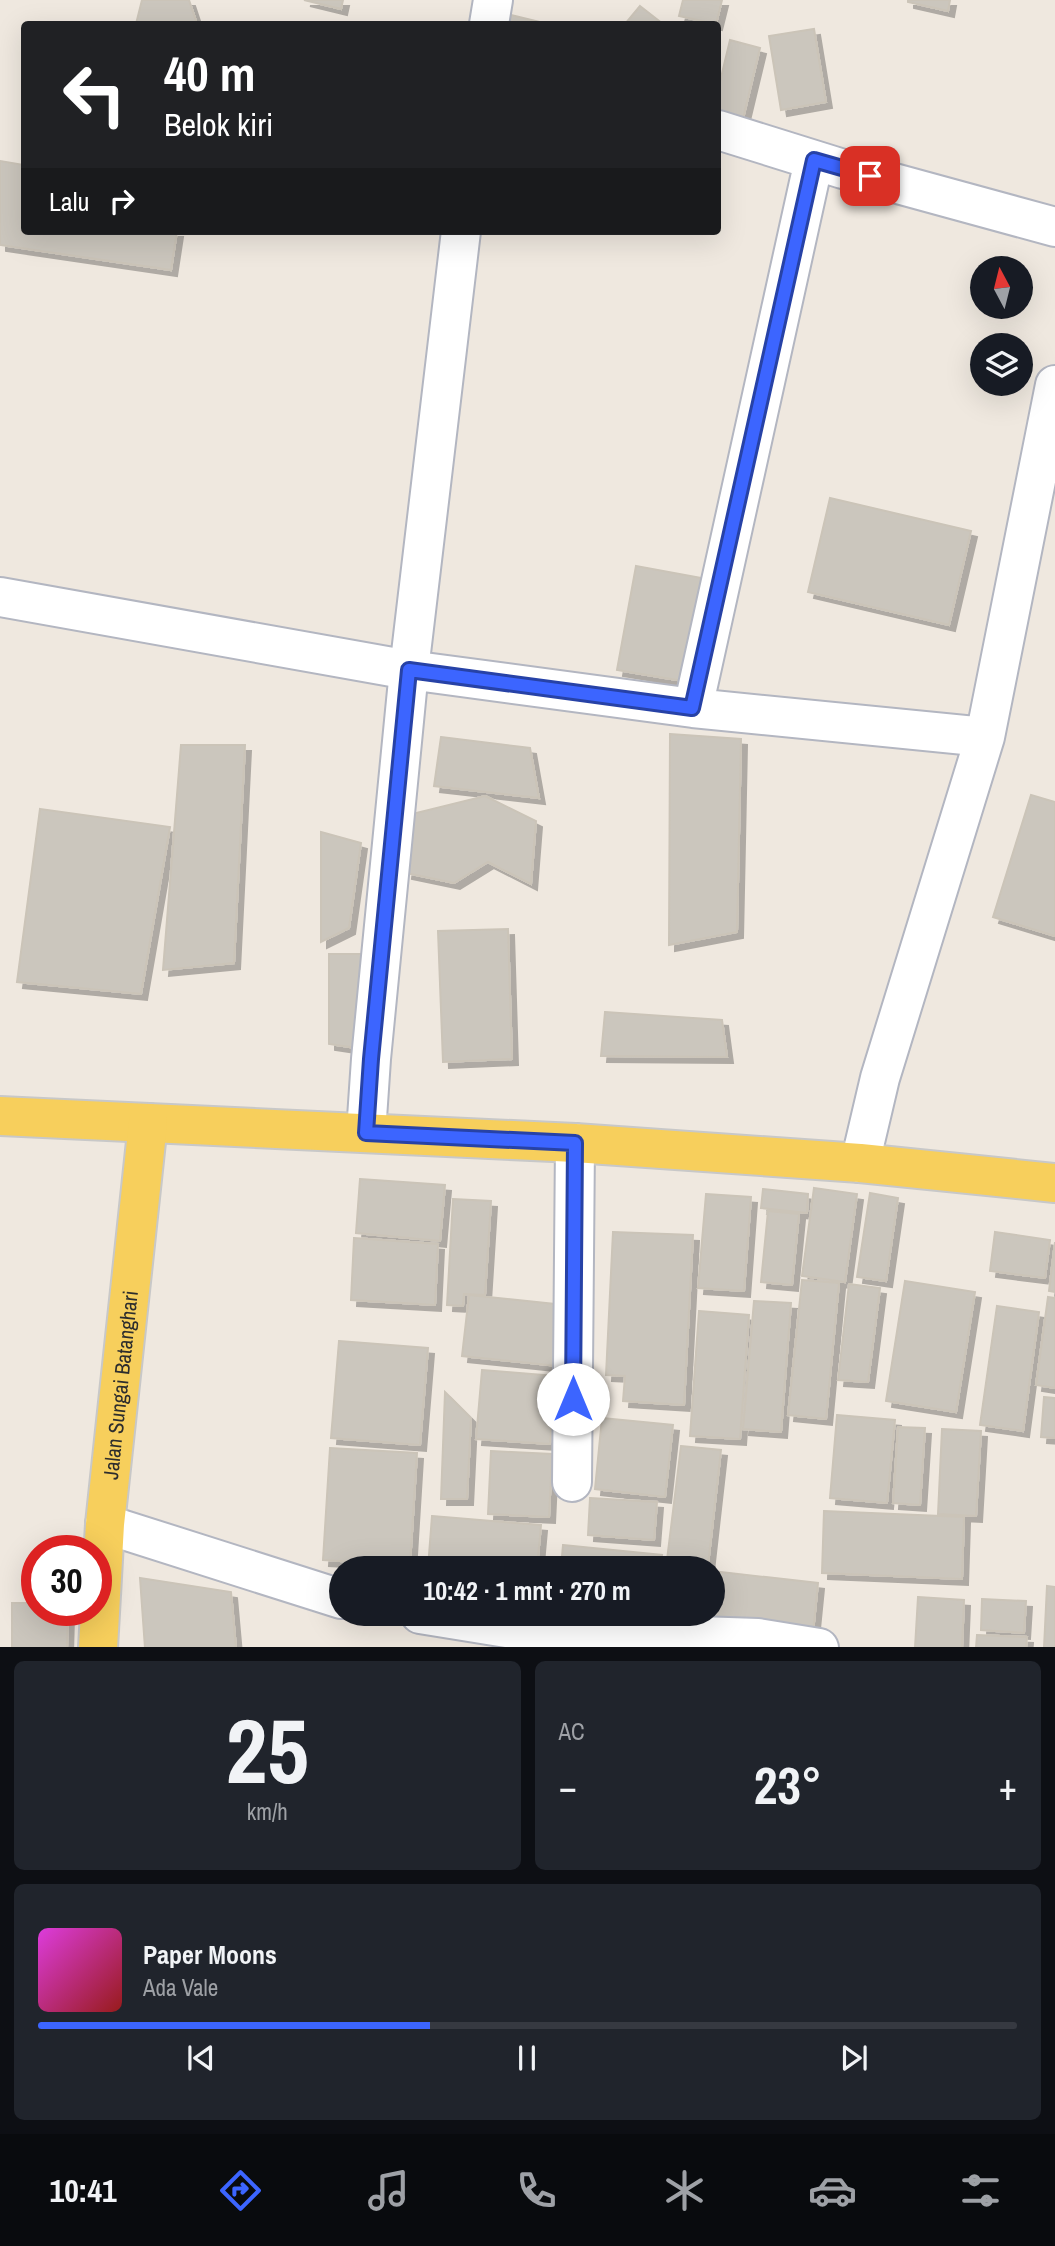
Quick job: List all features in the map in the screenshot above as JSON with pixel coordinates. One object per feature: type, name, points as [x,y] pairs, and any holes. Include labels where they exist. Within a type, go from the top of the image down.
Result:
[{"type":"main road","points":[[0,1116],[575,1143],[860,1163],[1055,1183]]},
{"type":"main road","name":"Jalan Sungai Batanghari","points":[[98,1647],[105,1524],[148,1123]]},
{"type":"street","points":[[490,21],[493,0]]},
{"type":"street","points":[[721,131],[814,160],[1055,227]]},
{"type":"street","points":[[692,708],[814,160]]},
{"type":"street","points":[[366,1133],[409,670],[461,235]]},
{"type":"street","points":[[860,1163],[880,1078],[985,737],[1051,423],[1055,385]]},
{"type":"street","points":[[0,597],[409,670],[692,708],[985,737]]},
{"type":"street","points":[[572,1482],[575,1143]]},
{"type":"street","points":[[105,1524],[329,1595]]},
{"type":"street","points":[[494,1626],[519,1630],[758,1638],[819,1647]]},
{"type":"building","points":[[142,0],[189,0],[196,21],[137,21]]},
{"type":"building","points":[[304,0],[343,0],[341,9]]},
{"type":"building","points":[[683,0],[722,0],[717,21],[679,16]]},
{"type":"building","points":[[908,0],[950,0],[948,11]]},
{"type":"building","points":[[640,6],[659,21],[628,21]]},
{"type":"building","points":[[511,15],[536,21],[510,21]]},
{"type":"building","points":[[814,29],[826,102],[781,110],[769,36]]},
{"type":"building","points":[[730,40],[760,48],[741,127],[721,122],[721,78]]},
{"type":"building","points":[[0,161],[21,164],[21,235],[176,235],[171,270],[0,245]]},
{"type":"building","points":[[830,498],[971,531],[949,625],[808,592]]},
{"type":"building","points":[[636,566],[707,579],[689,682],[617,670]]},
{"type":"building","points":[[670,734],[741,739],[737,932],[669,945]]},
{"type":"building","points":[[441,737],[530,748],[539,798],[434,786]]},
{"type":"building","points":[[181,745],[245,745],[234,963],[163,970]]},
{"type":"building","points":[[1031,795],[1055,802],[1055,936],[993,917]]},
{"type":"building","points":[[485,796],[536,821],[531,884],[488,862],[454,883],[406,873],[412,814]]},
{"type":"building","points":[[40,809],[170,827],[141,994],[17,982]]},
{"type":"building","points":[[321,832],[361,843],[349,928],[321,942]]},
{"type":"building","points":[[508,929],[512,1059],[443,1062],[438,931]]},
{"type":"building","points":[[329,954],[361,954],[363,1049],[329,1044]]},
{"type":"building","points":[[605,1012],[722,1020],[727,1057],[601,1056]]},
{"type":"building","points":[[360,1179],[445,1185],[440,1241],[356,1233]]},
{"type":"building","points":[[814,1188],[857,1194],[845,1282],[802,1276]]},
{"type":"building","points":[[763,1189],[808,1194],[807,1213],[761,1208]]},
{"type":"building","points":[[870,1193],[898,1198],[886,1281],[857,1277]]},
{"type":"building","points":[[706,1194],[751,1197],[744,1291],[698,1288]]},
{"type":"building","points":[[453,1199],[491,1201],[485,1295],[464,1294],[463,1306],[447,1305]]},
{"type":"building","points":[[768,1211],[799,1214],[792,1285],[761,1282]]},
{"type":"building","points":[[613,1232],[693,1235],[684,1405],[623,1401],[625,1376],[606,1375]]},
{"type":"building","points":[[995,1232],[1050,1240],[1045,1278],[990,1271]]},
{"type":"building","points":[[354,1238],[438,1244],[435,1305],[351,1300]]},
{"type":"building","points":[[1055,1242],[1055,1292],[1049,1291]]},
{"type":"building","points":[[802,1280],[839,1283],[826,1419],[788,1415]]},
{"type":"building","points":[[905,1281],[975,1292],[956,1412],[886,1401]]},
{"type":"building","points":[[849,1284],[880,1288],[868,1382],[838,1380]]},
{"type":"building","points":[[469,1295],[564,1305],[557,1366],[462,1356]]},
{"type":"building","points":[[1048,1297],[1055,1298],[1055,1388],[1036,1385]]},
{"type":"building","points":[[754,1301],[791,1303],[781,1432],[743,1429]]},
{"type":"building","points":[[997,1306],[1039,1312],[1023,1431],[980,1425]]},
{"type":"building","points":[[699,1311],[749,1315],[740,1439],[690,1436]]},
{"type":"building","points":[[339,1341],[428,1348],[420,1445],[331,1438]]},
{"type":"building","points":[[482,1370],[555,1376],[550,1444],[476,1439]]},
{"type":"building","points":[[445,1392],[471,1418],[467,1499],[441,1499]]},
{"type":"building","points":[[1044,1397],[1055,1398],[1055,1438],[1041,1437]]},
{"type":"building","points":[[837,1415],[895,1420],[887,1503],[830,1498]]},
{"type":"building","points":[[602,1418],[673,1425],[665,1497],[595,1489]]},
{"type":"building","points":[[898,1427],[925,1428],[920,1505],[893,1503]]},
{"type":"building","points":[[942,1429],[981,1431],[976,1516],[938,1514]]},
{"type":"building","points":[[681,1446],[721,1450],[709,1556],[667,1556]]},
{"type":"building","points":[[330,1448],[417,1453],[411,1556],[329,1556],[329,1560],[323,1560]]},
{"type":"building","points":[[491,1451],[552,1454],[549,1517],[488,1514]]},
{"type":"building","points":[[590,1498],[657,1502],[654,1540],[588,1535]]},
{"type":"building","points":[[824,1511],[964,1517],[962,1579],[822,1573]]},
{"type":"building","points":[[432,1516],[541,1525],[538,1556],[429,1556]]},
{"type":"building","points":[[563,1545],[662,1555],[662,1556],[562,1556]]},
{"type":"building","points":[[725,1572],[818,1583],[813,1633],[725,1623]]},
{"type":"building","points":[[140,1578],[231,1592],[236,1647],[145,1647]]},
{"type":"building","points":[[1047,1586],[1055,1587],[1055,1647],[1044,1647]]},
{"type":"building","points":[[918,1597],[964,1600],[962,1647],[915,1647]]},
{"type":"building","points":[[982,1599],[1026,1601],[1024,1633],[981,1630]]},
{"type":"building","points":[[12,1603],[21,1603],[21,1626],[68,1626],[67,1647],[12,1647]]},
{"type":"building","points":[[977,1635],[1027,1637],[1026,1647],[976,1647]]},
{"type":"route","points":[[573,1399],[575,1143],[366,1133],[409,670],[692,708],[814,160],[870,176]]}]
